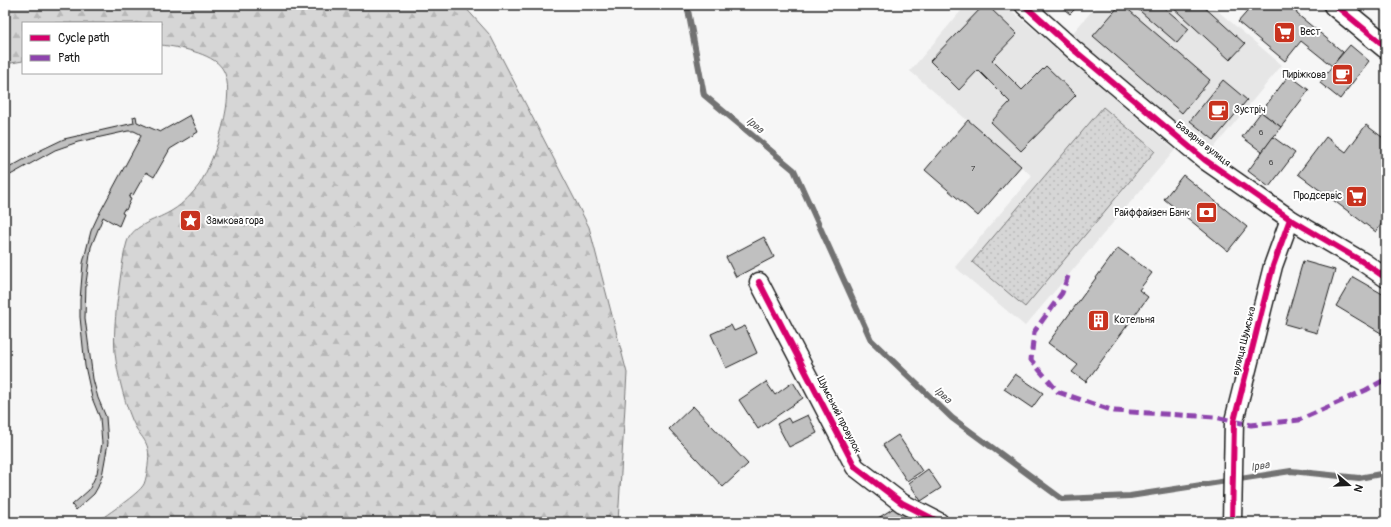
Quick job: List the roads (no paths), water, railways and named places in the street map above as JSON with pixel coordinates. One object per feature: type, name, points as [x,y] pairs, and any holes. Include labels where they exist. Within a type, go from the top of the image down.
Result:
[{"type":"main road","points":[[1335,5],[1386,47]]},
{"type":"street","name":"Базарна вулиця","points":[[1024,5],[1074,50],[1205,160],[1290,219],[1363,262],[1386,278]]},
{"type":"street","name":"вулиця Шумська","points":[[1229,516],[1233,472],[1234,421],[1273,266],[1290,219]]},
{"type":"street","name":"Шумський провулок","points":[[759,282],[855,467],[902,504],[939,522]]},
{"type":"waterway","name":"Ірва","points":[[687,5],[704,95],[794,170],[871,340],[952,418],[1062,499],[1130,496],[1291,471],[1359,478],[1386,473]]},
{"type":"place","name":"Вест","points":[[1284,32]]},
{"type":"place","name":"Пиріжкова","points":[[1342,75]]},
{"type":"place","name":"Зустріч","points":[[1218,110]]},
{"type":"place","name":"Продсервіс","points":[[1357,196]]},
{"type":"place","name":"Райффайзен Банк","points":[[1206,213]]},
{"type":"place","name":"Замкова гора","points":[[191,221]]},
{"type":"place","name":"Котельня","points":[[1098,320]]}]
